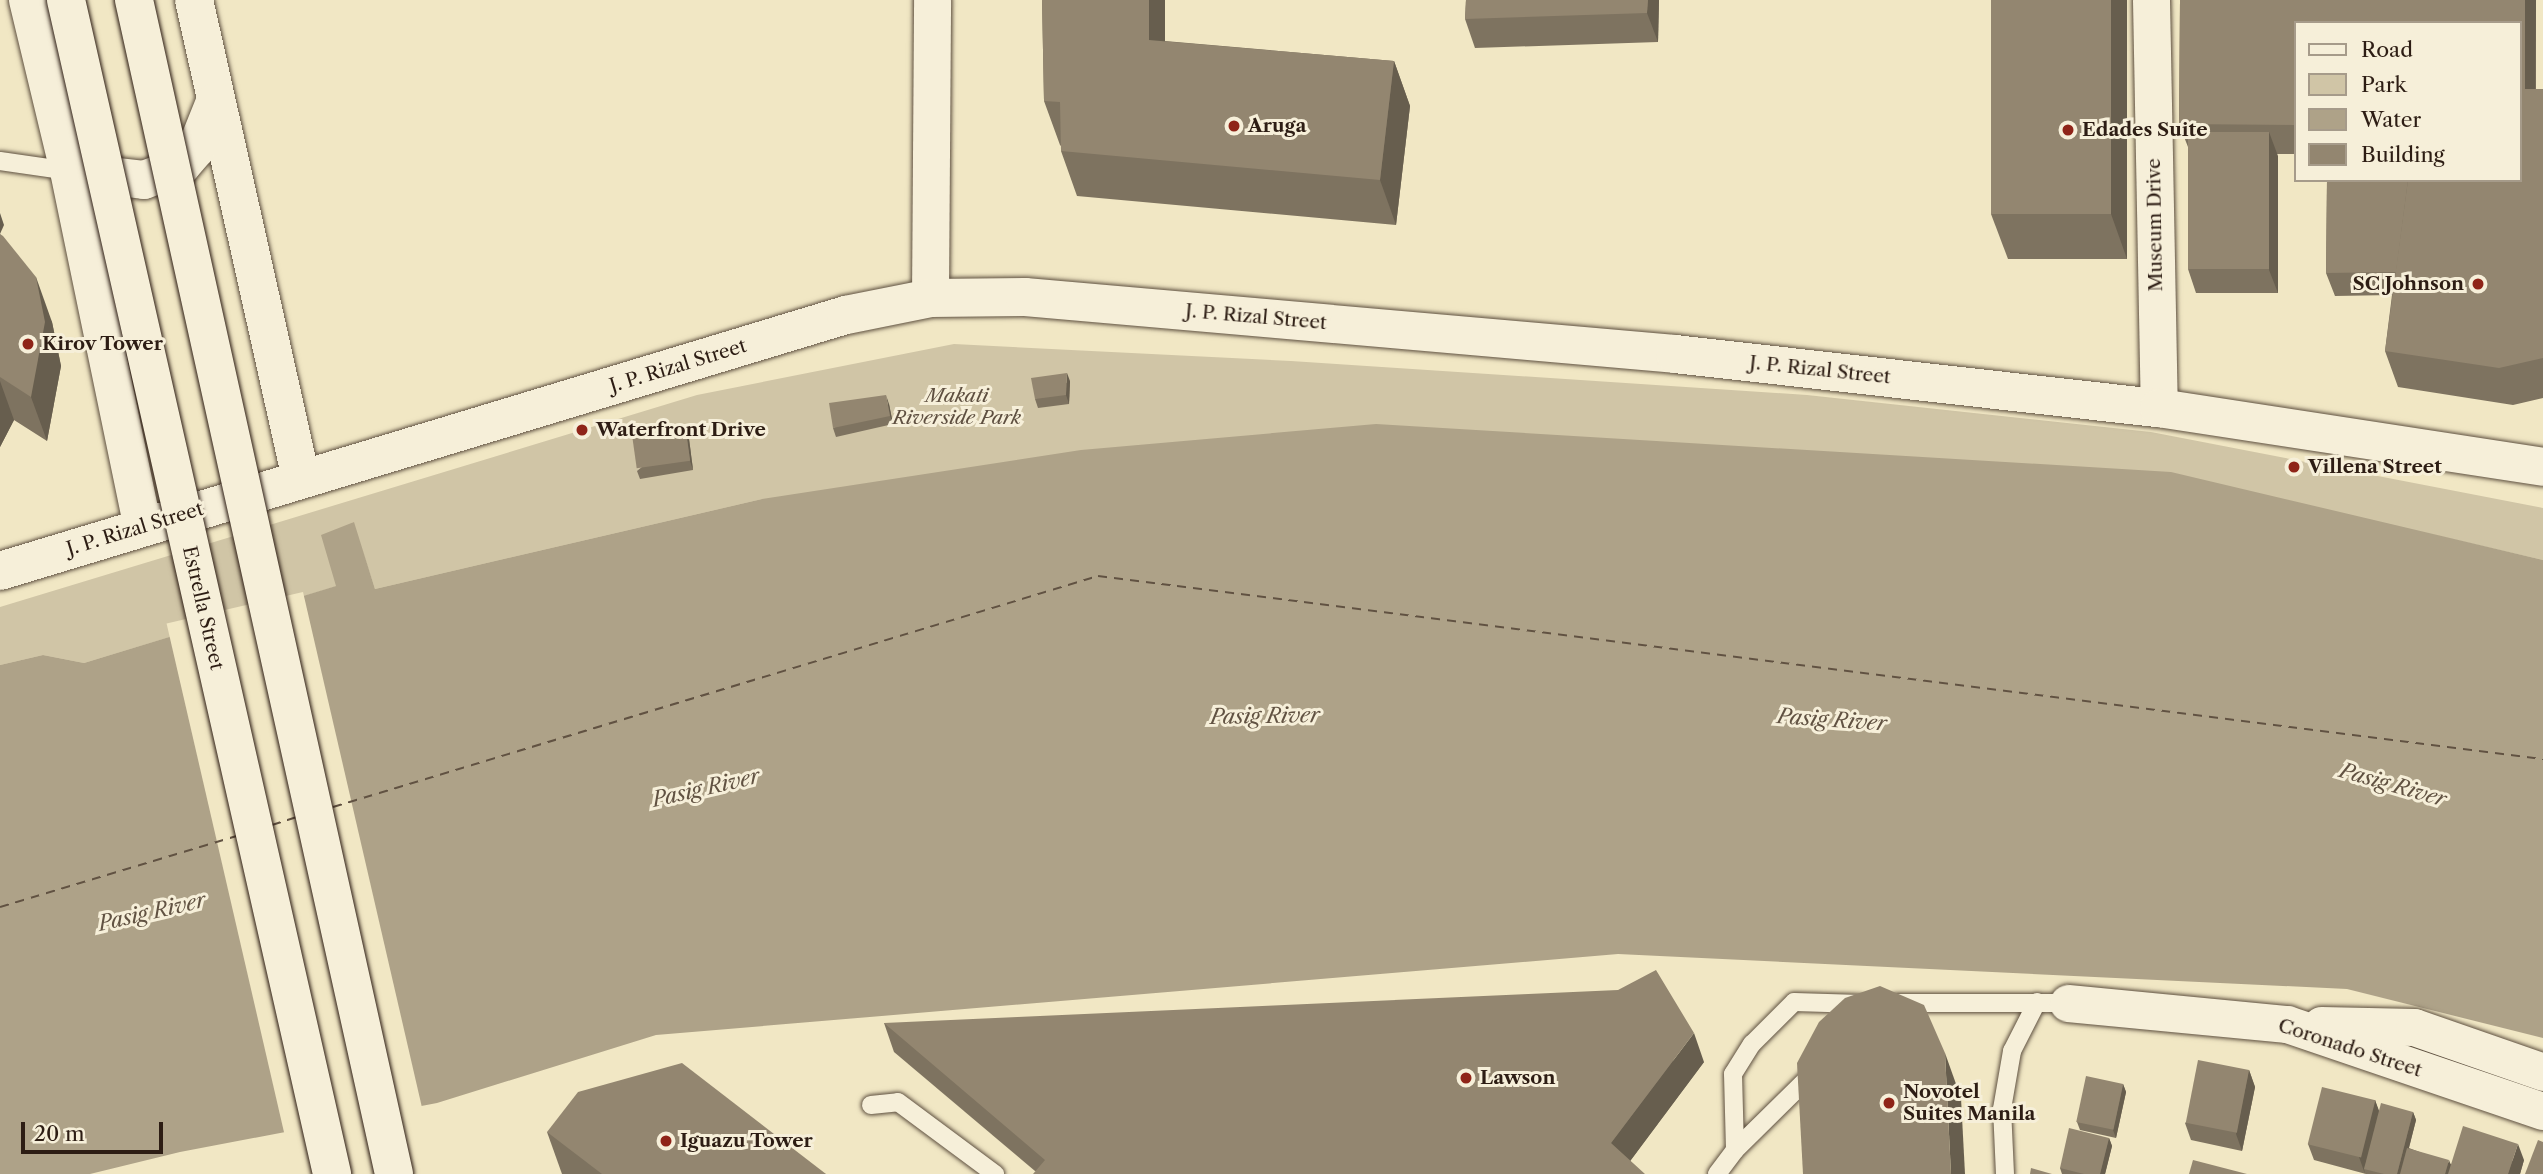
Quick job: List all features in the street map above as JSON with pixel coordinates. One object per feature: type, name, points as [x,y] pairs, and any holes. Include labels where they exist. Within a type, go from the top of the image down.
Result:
[{"type":"main road","points":[[28,0],[69,171],[143,527]]},
{"type":"main road","name":"Estrella Street","points":[[66,0],[332,1174]]},
{"type":"main road","points":[[134,0],[394,1174]]},
{"type":"main road","points":[[194,0],[301,477]]},
{"type":"main road","points":[[69,171],[129,181],[175,169],[196,149],[215,102]]},
{"type":"main road","name":"J. P. Rizal Street","points":[[0,572],[301,477],[846,315],[930,298],[1026,297],[1620,349],[2159,408],[2543,467]]},
{"type":"street","points":[[930,298],[932,0]]},
{"type":"street","name":"Museum Drive","points":[[2151,0],[2159,408]]},
{"type":"street","name":"Coronado Street","points":[[2052,1002],[2287,1024],[2542,1127]]},
{"type":"street","points":[[2287,1024],[2414,1027],[2543,1072]]},
{"type":"lane","points":[[0,160],[69,171]]},
{"type":"lane","points":[[1735,1150],[1733,1074],[1741,1058],[1794,1002],[1825,1011],[1889,1003],[2052,1002]]},
{"type":"lane","points":[[2005,1174],[2002,1109],[2011,1051],[2052,1002]]},
{"type":"lane","points":[[1870,1020],[1889,1003]]},
{"type":"lane","points":[[1717,1174],[1735,1150],[1824,1063]]},
{"type":"lane","points":[[872,1105],[898,1102],[995,1174]]},
{"type":"green space","name":"Makati Riverside Park","points":[[954,344],[1291,361],[1807,395],[2151,432],[2543,508],[2543,560],[2378,522],[762,499],[375,589],[353,522],[337,586],[84,663],[43,655],[0,665],[0,607],[697,395]]},
{"type":"water","name":"Pasig River","points":[[1376,424],[2171,472],[2543,560],[2543,1038],[2347,989],[1618,954],[656,1035],[437,1103],[180,1152],[90,1174],[0,1174],[0,665],[43,655],[84,663],[336,586],[321,535],[354,522],[375,589],[762,499],[1081,450]]},
{"type":"pier","points":[[303,592],[422,1109],[286,1141],[167,623]]},
{"type":"building","name":"Aruga","points":[[1042,0],[1149,0],[1149,40],[1394,61],[1380,180],[1061,151],[1060,102],[1044,101]]},
{"type":"building","points":[[1466,0],[1648,0],[1647,13],[1465,19]]},
{"type":"building","name":"Edades Suite","points":[[1991,0],[2111,0],[2111,214],[1991,214]]},
{"type":"building","points":[[2180,0],[2525,0],[2525,89],[2522,89],[2522,21],[2294,21],[2294,125],[2179,124]]},
{"type":"building","name":"SC Johnson","points":[[2522,89],[2543,89],[2543,358],[2499,368],[2385,351],[2408,182],[2522,182]]},
{"type":"building","points":[[2188,132],[2269,132],[2269,269],[2188,269]]},
{"type":"building","points":[[2327,182],[2408,182],[2396,272],[2326,273]]},
{"type":"building","points":[[0,234],[36,277],[45,322],[31,397],[0,377]]},
{"type":"building","points":[[1067,373],[1066,395],[1035,399],[1031,378]]},
{"type":"building","points":[[886,395],[890,416],[833,428],[829,403]]},
{"type":"building","points":[[686,431],[690,461],[637,468],[633,439]]},
{"type":"building","points":[[1656,970],[1694,1033],[1611,1143],[1645,1174],[1033,1174],[1045,1160],[884,1023],[1618,990]]},
{"type":"building","name":"Novotel Suites Manila","points":[[1880,986],[1924,1005],[1945,1053],[1951,1174],[1803,1174],[1797,1063],[1819,1022],[1845,998]]},
{"type":"building","points":[[2198,1060],[2249,1070],[2237,1133],[2186,1123]]},
{"type":"building","points":[[682,1063],[826,1174],[602,1174],[547,1132],[578,1092]]},
{"type":"building","points":[[2086,1076],[2123,1084],[2113,1130],[2076,1122]]},
{"type":"building","points":[[2322,1087],[2375,1100],[2361,1158],[2308,1144]]},
{"type":"building","points":[[2381,1103],[2413,1112],[2397,1174],[2364,1169]]},
{"type":"building","points":[[2463,1126],[2518,1144],[2508,1174],[2448,1174]]},
{"type":"building","points":[[2069,1128],[2109,1138],[2100,1174],[2084,1174],[2060,1168]]},
{"type":"building","points":[[2538,1140],[2543,1142],[2543,1174],[2525,1174]]},
{"type":"building","points":[[2407,1148],[2449,1160],[2445,1174],[2400,1174]]},
{"type":"building","points":[[2193,1160],[2247,1174],[2189,1174]]},
{"type":"building","points":[[2031,1168],[2052,1174],[2030,1174]]},
{"type":"ferry route","points":[[333,807],[1098,576],[2543,759]]},
{"type":"ferry route","points":[[272,825],[297,817]]},
{"type":"ferry route","points":[[0,907],[237,836]]},
{"type":"place","name":"Aruga","points":[[1234,126]]},
{"type":"place","name":"Edades Suite","points":[[2068,130]]},
{"type":"place","name":"SC Johnson","points":[[2478,284]]},
{"type":"place","name":"Kirov Tower","points":[[28,344]]},
{"type":"place","name":"Waterfront Drive","points":[[582,430]]},
{"type":"place","name":"Villena Street","points":[[2294,467]]},
{"type":"place","name":"Lawson","points":[[1466,1078]]},
{"type":"place","name":"Novotel Suites Manila","points":[[1889,1103]]},
{"type":"place","name":"Iguazu Tower","points":[[666,1141]]}]
